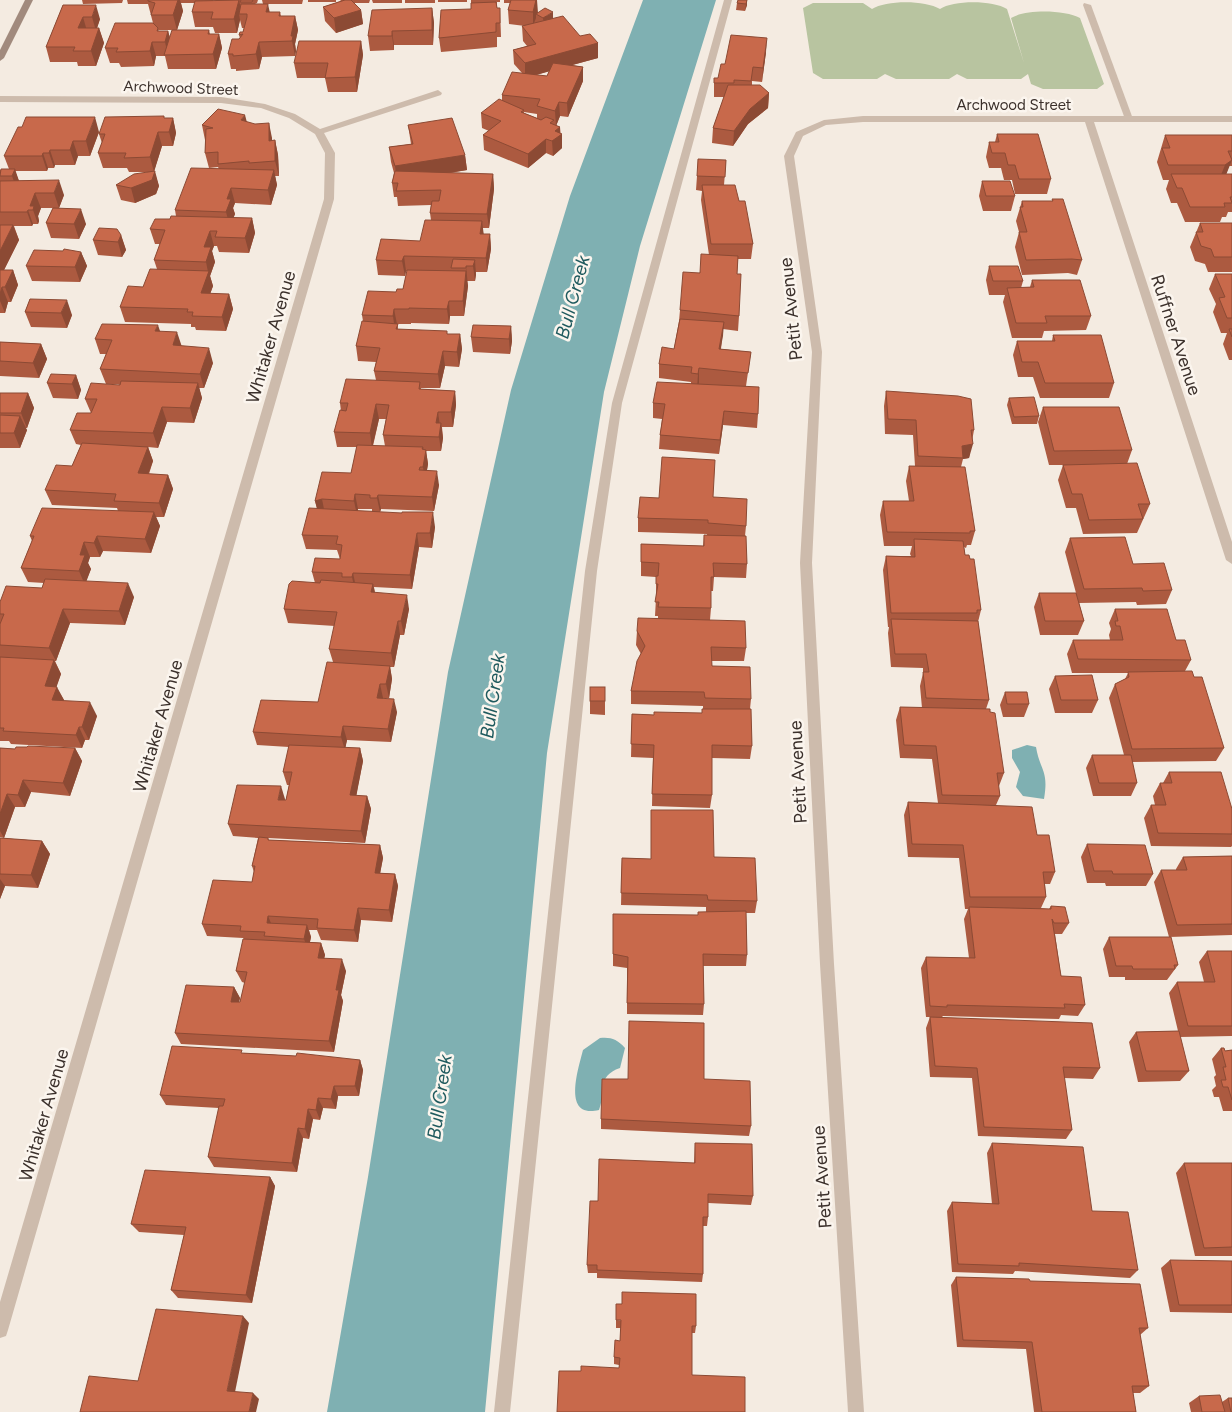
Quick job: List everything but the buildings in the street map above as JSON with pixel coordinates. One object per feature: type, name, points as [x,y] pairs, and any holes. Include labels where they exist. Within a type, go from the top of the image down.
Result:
[{"type":"street","points":[[0,58],[29,0]]},
{"type":"street","points":[[502,1412],[591,571],[616,413],[728,0]]},
{"type":"street","points":[[1087,5],[1129,119]]},
{"type":"street","points":[[319,132],[438,93]]},
{"type":"street","name":"Archwood Street","points":[[0,99],[221,100],[262,106],[292,116],[319,132]]},
{"type":"street","name":"Archwood Street","points":[[800,134],[824,123],[863,119],[1232,119]]},
{"type":"street","name":"Ruffner Avenue","points":[[1089,119],[1232,560]]},
{"type":"street","name":"Whitaker Avenue","points":[[0,1330],[329,199],[330,153],[319,132]]},
{"type":"street","name":"Petit Avenue","points":[[800,134],[789,156],[817,352],[806,563],[827,964],[856,1412]]},
{"type":"green space","points":[[906,2],[925,4],[940,9],[954,4],[973,2],[1001,6],[1007,9],[1024,63],[1011,18],[1035,12],[1056,12],[1073,15],[1080,18],[1104,84],[1097,89],[1043,89],[1031,84],[1028,74],[1021,79],[967,79],[957,74],[949,79],[896,79],[885,74],[877,79],[823,79],[813,73],[803,8],[813,3],[863,3],[872,9],[886,4]]},
{"type":"water","name":"Bull Creek","points":[[643,0],[716,0],[640,246],[604,392],[547,753],[485,1412],[327,1412],[368,1177],[448,672],[511,390],[570,196]]},
{"type":"water","points":[[1027,745],[1036,747],[1045,776],[1044,799],[1023,796],[1016,787],[1020,772],[1012,758],[1012,750]]},
{"type":"water","points":[[600,1038],[614,1039],[625,1048],[620,1068],[612,1071],[605,1080],[599,1110],[587,1111],[580,1107],[576,1100],[576,1080],[583,1050]]}]
